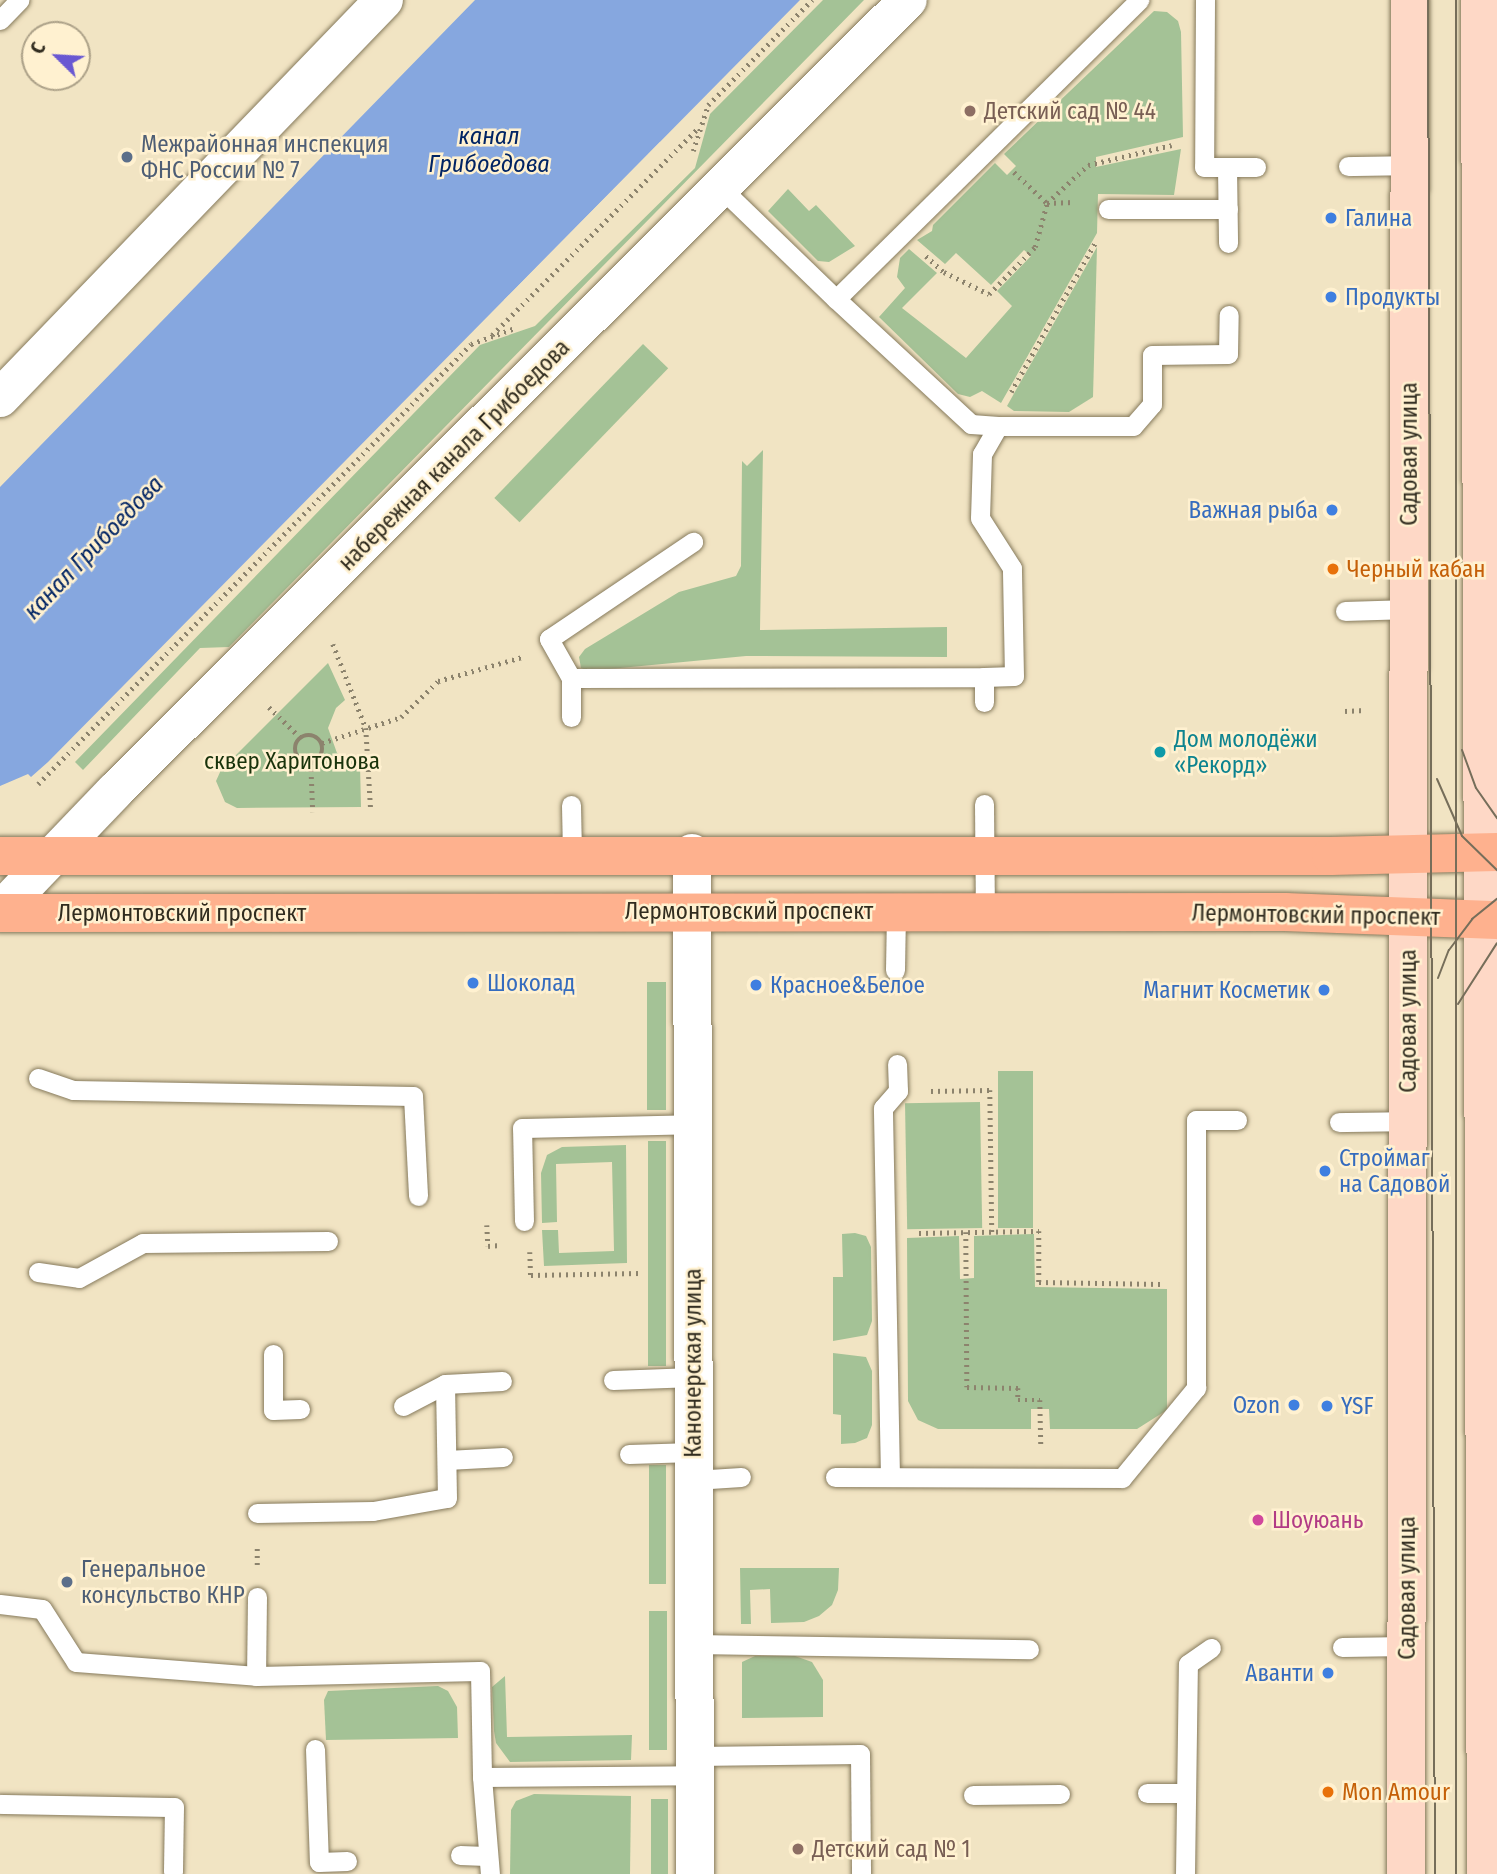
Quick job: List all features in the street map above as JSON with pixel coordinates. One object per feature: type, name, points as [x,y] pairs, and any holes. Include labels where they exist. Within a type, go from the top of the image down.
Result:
[{"type":"main road","points":[[0,856],[1490,852]]},
{"type":"main road","name":"Лермонтовский проспект","points":[[0,912],[985,911],[1489,920]]},
{"type":"street","points":[[0,398],[384,0]]},
{"type":"street","name":"набережная канала Грибоедова","points":[[0,912],[114,792],[722,189],[908,0]]},
{"type":"street","name":"Садовая улица","points":[[1406,1874],[1410,0]]},
{"type":"street","points":[[1480,0],[1489,250],[1491,1737],[1486,1874]]},
{"type":"street","name":"Канонерская улица","points":[[692,853],[695,1874]]},
{"type":"lane","points":[[0,20],[19,0]]},
{"type":"lane","points":[[836,299],[1139,0]]},
{"type":"lane","points":[[1205,0],[1204,167],[1256,167]]},
{"type":"lane","points":[[1348,166],[1409,165]]},
{"type":"lane","points":[[1227,167],[1228,243]]},
{"type":"lane","points":[[722,189],[971,424],[1133,426],[1152,404],[1152,355],[1228,354],[1228,315]]},
{"type":"lane","points":[[1108,209],[1228,209]]},
{"type":"lane","points":[[571,678],[1014,676],[1012,568],[980,518],[982,454],[998,426]]},
{"type":"lane","points":[[571,717],[571,678],[549,639],[693,542]]},
{"type":"lane","points":[[1345,611],[1409,609]]},
{"type":"lane","points":[[984,677],[984,702]]},
{"type":"lane","points":[[984,804],[985,911]]},
{"type":"lane","points":[[571,805],[572,853]]},
{"type":"lane","points":[[895,970],[896,911]]},
{"type":"lane","points":[[890,1477],[883,1108],[898,1091],[897,1064]]},
{"type":"lane","points":[[38,1078],[73,1090],[413,1096],[418,1196]]},
{"type":"lane","points":[[835,1477],[1122,1478],[1196,1388],[1196,1120],[1237,1120]]},
{"type":"lane","points":[[1339,1122],[1408,1121]]},
{"type":"lane","points":[[524,1221],[522,1128],[692,1124]]},
{"type":"lane","points":[[38,1272],[79,1278],[142,1243],[328,1241]]},
{"type":"lane","points":[[274,1354],[273,1410],[300,1409]]},
{"type":"lane","points":[[613,1380],[693,1377]]},
{"type":"lane","points":[[403,1406],[445,1384],[502,1381]]},
{"type":"lane","points":[[257,1513],[373,1511],[447,1498],[445,1384]]},
{"type":"lane","points":[[629,1454],[741,1477]]},
{"type":"lane","points":[[447,1460],[503,1457]]},
{"type":"lane","points":[[256,1676],[257,1597]]},
{"type":"lane","points":[[0,1604],[42,1609],[76,1661],[256,1676],[480,1671],[482,1777],[488,1865],[460,1855]]},
{"type":"lane","points":[[694,1644],[1029,1649]]},
{"type":"lane","points":[[1342,1647],[1407,1646]]},
{"type":"lane","points":[[1185,1874],[1188,1664],[1211,1648]]},
{"type":"lane","points":[[315,1749],[319,1862],[347,1861]]},
{"type":"lane","points":[[482,1777],[860,1754],[861,1874]]},
{"type":"lane","points":[[1147,1793],[1185,1793]]},
{"type":"lane","points":[[973,1795],[1060,1794]]},
{"type":"lane","points":[[0,1804],[174,1807],[173,1872]]},
{"type":"path","points":[[691,157],[708,105],[812,0]]},
{"type":"path","points":[[489,338],[701,125]]},
{"type":"path","points":[[901,234],[944,272],[989,294],[1035,247],[1047,202],[1088,165],[1204,138]]},
{"type":"path","points":[[988,148],[1047,202],[1098,202],[1108,209],[1108,221],[997,416],[998,426]]},
{"type":"path","points":[[38,784],[471,344],[519,327]]},
{"type":"path","points":[[322,743],[401,717],[438,681],[516,661],[549,639]]},
{"type":"path","points":[[333,644],[366,727],[372,816]]},
{"type":"path","points":[[269,707],[300,737],[315,736],[322,743]]},
{"type":"path","points":[[1345,711],[1365,710]]},
{"type":"path","points":[[300,737],[295,750],[298,757],[311,763]]},
{"type":"path","points":[[311,763],[321,754],[322,743]]},
{"type":"path","points":[[311,763],[313,816]]},
{"type":"path","points":[[898,1091],[990,1090],[992,1232]]},
{"type":"path","points":[[502,1245],[488,1246],[487,1222],[524,1221]]},
{"type":"path","points":[[887,1234],[1039,1231],[1039,1282],[1196,1284]]},
{"type":"path","points":[[966,1232],[967,1387],[1018,1388],[1018,1400],[1040,1400],[1041,1477]]},
{"type":"path","points":[[530,1245],[531,1275],[640,1273]]},
{"type":"path","points":[[257,1513],[257,1597]]},
{"type":"green space","points":[[823,0],[864,0],[229,647],[200,648],[83,770],[75,762],[480,345],[535,326],[695,168],[710,114]]},
{"type":"green space","points":[[1154,11],[1167,12],[1178,21],[1181,32],[1183,137],[1096,157],[1096,167],[1181,149],[1174,195],[1098,194],[1097,233],[1001,403],[982,391],[970,397],[958,394],[879,317],[905,288],[897,277],[900,258],[909,249],[937,273],[902,308],[966,358],[1012,306],[997,291],[1031,256],[1024,250],[991,285],[956,253],[945,264],[917,240],[932,231],[933,225],[995,163],[1007,175],[1016,166],[1004,154]]},
{"type":"green space","points":[[788,189],[809,211],[816,205],[855,246],[829,262],[818,261],[768,211]]},
{"type":"green space","points":[[1097,247],[1093,397],[1069,412],[1014,411],[1007,406]]},
{"type":"green space","points":[[643,344],[668,368],[520,522],[494,498]]},
{"type":"green space","points":[[763,450],[760,630],[947,627],[947,657],[746,656],[589,671],[581,668],[579,657],[585,649],[679,592],[736,576],[741,566],[742,461],[747,466]]},
{"type":"green space","name":"сквер Харитонова","points":[[328,663],[345,700],[336,708],[328,728],[337,753],[360,765],[361,807],[237,808],[225,802],[216,781],[221,770]]},
{"type":"green space","points":[[647,982],[666,982],[666,1110],[647,1110]]},
{"type":"green space","points":[[998,1071],[1033,1071],[1033,1228],[998,1228]]},
{"type":"green space","points":[[980,1102],[982,1228],[907,1229],[905,1103]]},
{"type":"green space","points":[[648,1141],[666,1141],[666,1366],[648,1366]]},
{"type":"green space","points":[[626,1145],[627,1263],[544,1266],[542,1230],[558,1230],[559,1253],[614,1251],[612,1162],[556,1164],[557,1222],[542,1223],[541,1173],[547,1155],[562,1147]]},
{"type":"green space","points":[[842,1234],[866,1236],[871,1247],[872,1321],[867,1335],[833,1341],[833,1277],[843,1277]]},
{"type":"green space","points":[[1034,1234],[1035,1287],[1167,1289],[1167,1410],[1137,1429],[1050,1429],[1049,1409],[1031,1409],[1031,1429],[938,1429],[918,1420],[908,1401],[907,1238],[959,1236],[960,1279],[974,1278],[974,1236]]},
{"type":"green space","points":[[833,1353],[866,1357],[872,1371],[872,1425],[867,1438],[855,1443],[841,1444],[841,1415],[833,1414]]},
{"type":"green space","points":[[649,1465],[666,1465],[666,1584],[649,1584]]},
{"type":"green space","points":[[740,1568],[839,1568],[838,1590],[832,1605],[819,1616],[804,1622],[771,1623],[770,1589],[750,1590],[751,1624],[741,1624]]},
{"type":"green space","points":[[649,1611],[667,1611],[667,1750],[649,1750]]},
{"type":"green space","points":[[755,1656],[795,1656],[812,1662],[823,1680],[823,1717],[742,1718],[742,1662]]},
{"type":"green space","points":[[505,1676],[507,1737],[632,1735],[631,1760],[510,1762],[496,1743],[494,1731],[492,1687]]},
{"type":"green space","points":[[438,1686],[448,1691],[457,1707],[458,1738],[326,1740],[324,1700],[328,1691]]},
{"type":"green space","points":[[534,1794],[631,1796],[630,1874],[510,1874],[511,1810],[516,1801]]},
{"type":"green space","points":[[651,1799],[668,1799],[668,1874],[651,1874]]},
{"type":"water","name":"канал Грибоедова","points":[[475,0],[800,0],[48,762],[31,777],[28,774],[0,786],[0,487]]},
{"type":"pier","points":[[660,142],[663,144],[506,302],[504,300]]},
{"type":"tram line","points":[[1428,0],[1435,1874]]},
{"type":"tram line","points":[[1456,0],[1456,1874]]},
{"type":"tram line","points":[[1462,750],[1476,788],[1497,818]]},
{"type":"tram line","points":[[1437,779],[1462,836],[1497,870]]},
{"type":"tram line","points":[[1438,978],[1449,950],[1472,919],[1497,899]]},
{"type":"tram line","points":[[1458,1004],[1497,943]]},
{"type":"place","name":"Детский сад № 44","points":[[970,111]]},
{"type":"place","name":"Межрайонная инспекция ФНС России № 7","points":[[127,157]]},
{"type":"place","name":"Галина","points":[[1331,218]]},
{"type":"place","name":"Продукты","points":[[1331,297]]},
{"type":"place","name":"Важная рыба","points":[[1332,510]]},
{"type":"place","name":"Черный кабан","points":[[1333,569]]},
{"type":"place","name":"Дом молодёжи «Рекорд»","points":[[1160,752]]},
{"type":"place","name":"Шоколад","points":[[473,983]]},
{"type":"place","name":"Красное&Белое","points":[[756,985]]},
{"type":"place","name":"Магнит Косметик","points":[[1324,990]]},
{"type":"place","name":"Строймаг на Садовой","points":[[1325,1171]]},
{"type":"place","name":"Ozon","points":[[1294,1405]]},
{"type":"place","name":"YSF","points":[[1327,1406]]},
{"type":"place","name":"Шоуюань","points":[[1258,1520]]},
{"type":"place","name":"Генеральное консульство КНР","points":[[67,1582]]},
{"type":"place","name":"Аванти","points":[[1328,1673]]},
{"type":"place","name":"Mon Amour","points":[[1328,1792]]},
{"type":"place","name":"Детский сад № 1","points":[[798,1849]]}]
